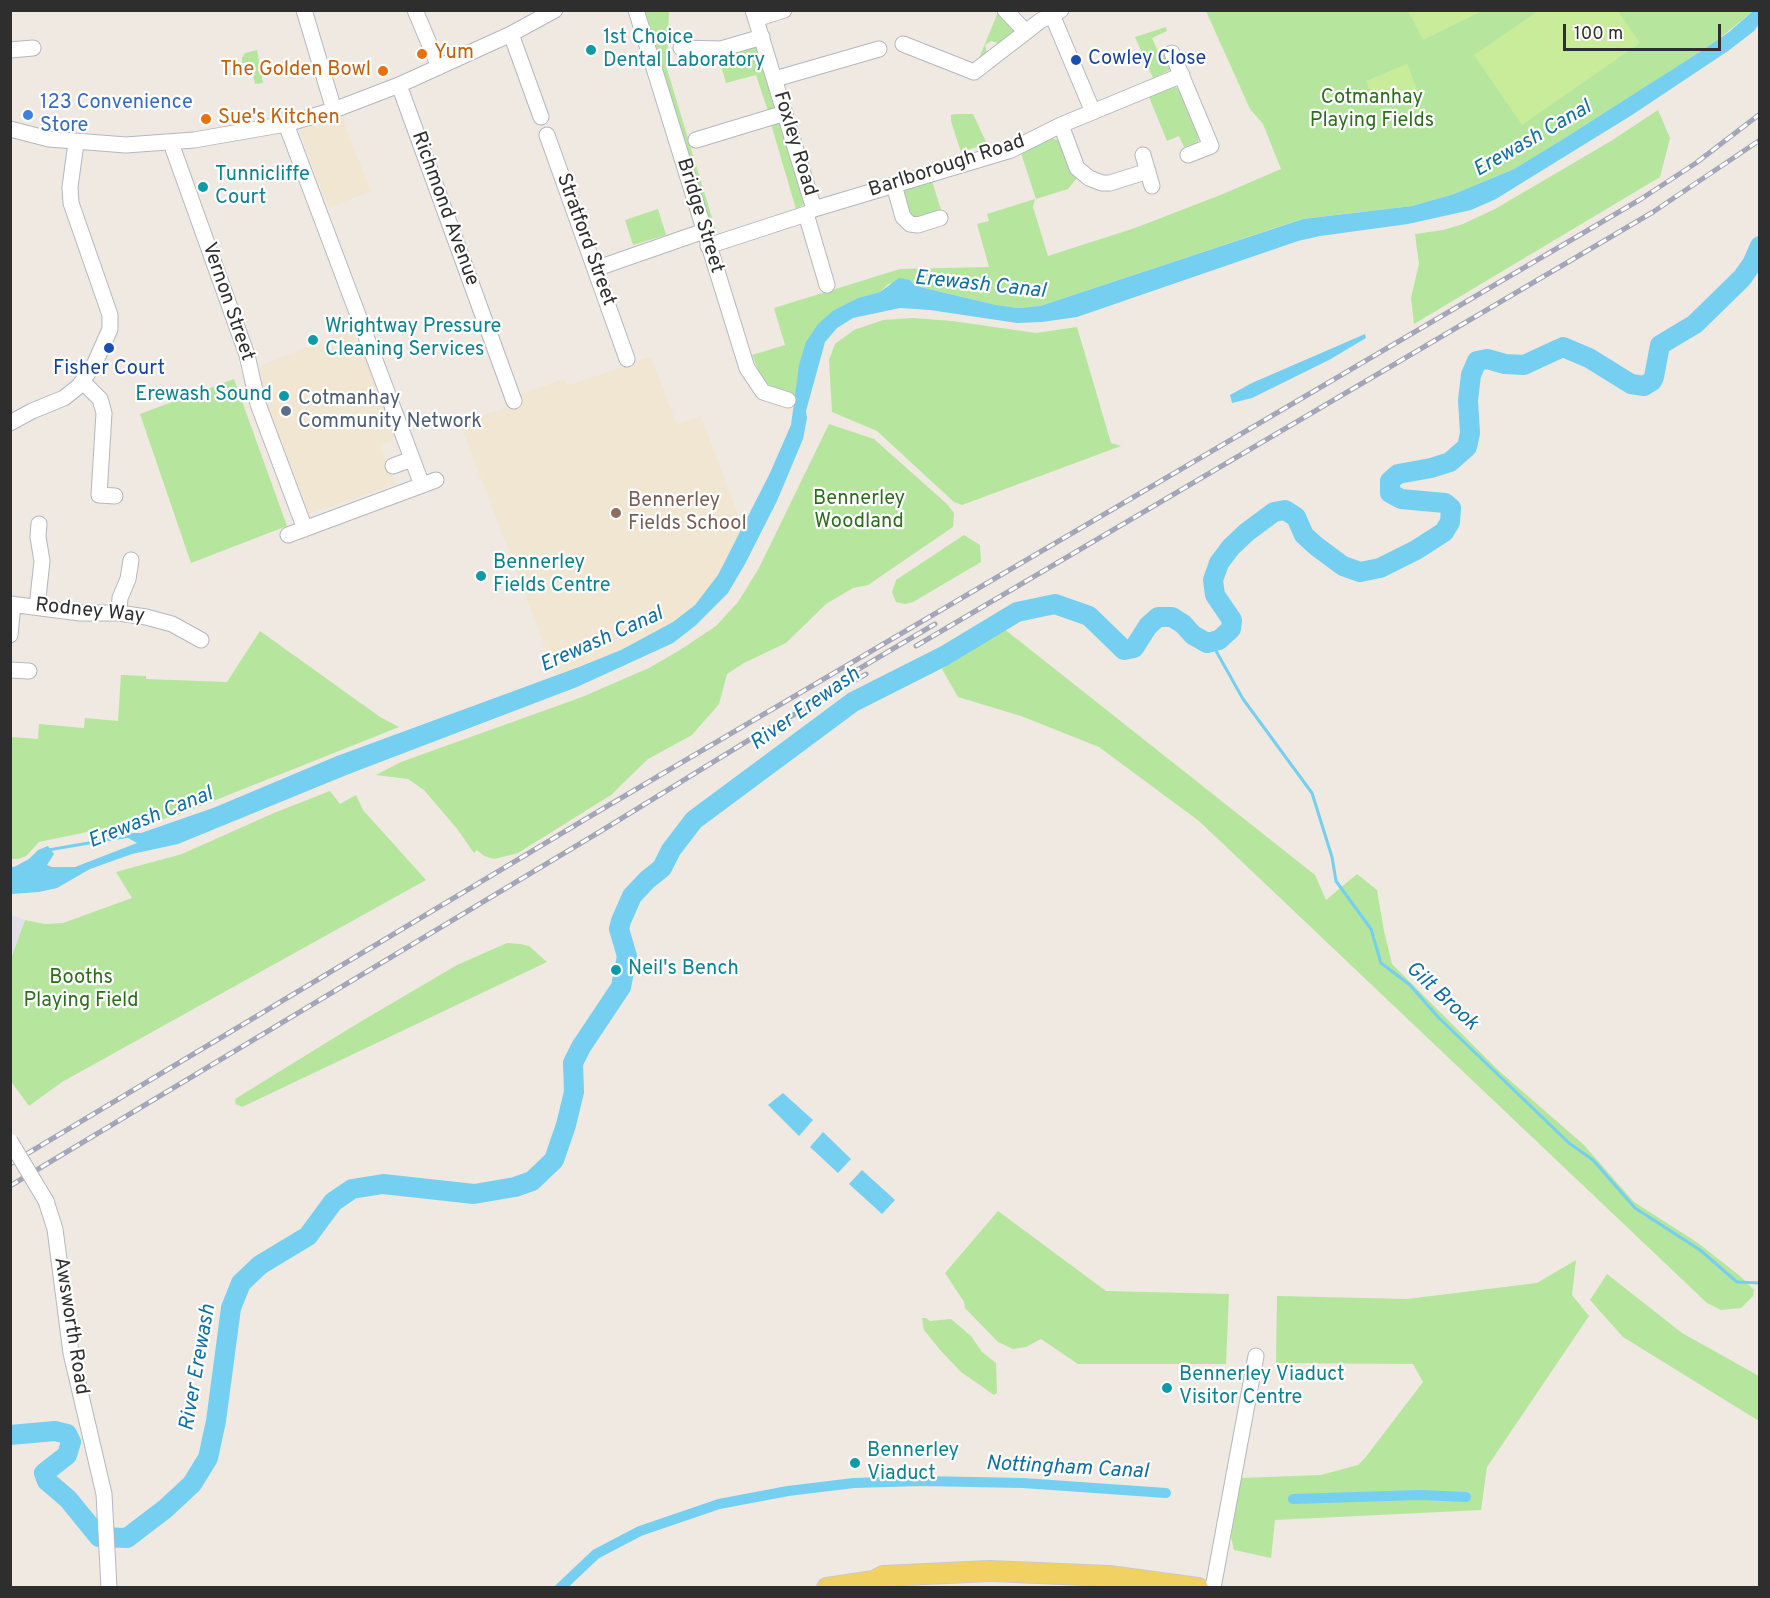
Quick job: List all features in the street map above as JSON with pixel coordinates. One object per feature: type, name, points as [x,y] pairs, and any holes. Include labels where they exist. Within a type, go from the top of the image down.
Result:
[{"type":"main road","points":[[826,1587],[874,1581],[884,1576],[945,1572],[1031,1572],[1114,1582],[1198,1587]]},
{"type":"main road","points":[[874,1581],[884,1586],[968,1582],[1079,1587]]},
{"type":"street","points":[[304,10],[334,110]]},
{"type":"street","points":[[415,10],[439,68]]},
{"type":"street","points":[[10,129],[49,140],[112,145],[171,143],[286,124],[334,110],[399,85],[511,34],[555,10]]},
{"type":"street","name":"Bridge Street","points":[[636,10],[744,358],[753,379],[763,392],[788,400]]},
{"type":"street","points":[[755,15],[784,10]]},
{"type":"street","points":[[1005,10],[1026,32]]},
{"type":"street","points":[[903,44],[974,72],[994,51],[1054,12],[1093,112]]},
{"type":"street","name":"Foxley Road","points":[[755,15],[785,113],[827,285]]},
{"type":"street","points":[[511,34],[541,117]]},
{"type":"street","points":[[681,48],[721,49],[762,37]]},
{"type":"street","points":[[10,50],[33,48]]},
{"type":"street","points":[[1172,53],[1211,146],[1188,155]]},
{"type":"street","points":[[775,80],[873,54]]},
{"type":"street","name":"Barlborough Road","points":[[708,246],[894,185],[1011,150],[1061,125],[1182,75]]},
{"type":"street","name":"Richmond Avenue","points":[[399,85],[514,401]]},
{"type":"street","points":[[696,140],[785,113]]},
{"type":"street","points":[[286,124],[412,459],[429,483],[288,535]]},
{"type":"street","points":[[1061,125],[1077,168],[1089,178],[1102,183],[1150,178],[1143,155]]},
{"type":"street","name":"Stratford Street","points":[[547,135],[621,350]]},
{"type":"street","points":[[10,423],[63,398],[83,382],[101,350],[111,323],[71,203],[70,187],[76,142]]},
{"type":"street","name":"Vernon Street","points":[[171,143],[247,355],[258,404],[305,529]]},
{"type":"street","points":[[894,185],[903,217],[910,224],[918,225],[940,218]]},
{"type":"street","points":[[595,269],[704,231]]},
{"type":"street","points":[[83,382],[100,399],[104,413],[99,495],[115,496]]},
{"type":"street","points":[[393,466],[412,459]]},
{"type":"street","points":[[37,607],[42,561],[38,537],[39,524]]},
{"type":"street","points":[[119,613],[120,598],[128,579],[130,559]]},
{"type":"street","points":[[10,635],[12,605]]},
{"type":"street","name":"Rodney Way","points":[[12,605],[80,613],[119,613],[160,620],[201,640]]},
{"type":"street","points":[[10,670],[29,671]]},
{"type":"street","name":"Awsworth Road","points":[[10,1141],[46,1201],[55,1229],[71,1353],[100,1472],[106,1519],[109,1587]]},
{"type":"street","points":[[1213,1587],[1256,1356]]},
{"type":"shaded area","points":[[341,116],[371,191],[328,208],[300,131]]},
{"type":"shaded area","points":[[353,330],[357,340],[350,343],[358,356],[366,353],[399,437],[380,445],[395,484],[309,514],[267,407],[259,366]]},
{"type":"shaded area","name":"Bennerley Fields School","points":[[651,357],[677,425],[701,416],[743,528],[718,575],[695,605],[673,622],[621,650],[556,675],[460,423],[524,402],[521,394],[564,379],[567,386]]},
{"type":"shaded area","points":[[11,915],[25,920],[11,959]]},
{"type":"green space","points":[[645,11],[669,11],[667,69],[716,231],[710,227]]},
{"type":"green space","name":"Cotmanhay Playing Fields","points":[[1206,11],[1753,11],[1710,46],[1560,141],[1514,169],[1454,194],[1412,206],[1302,219],[1040,306],[1018,308],[996,305],[916,286],[910,280],[888,284],[880,292],[858,298],[834,310],[797,386],[795,396],[771,387],[761,377],[752,355],[785,345],[774,308],[900,269],[989,267],[977,224],[989,221],[987,214],[1035,199],[1033,207],[1048,256],[1135,228],[1281,169],[1263,124],[1250,109]]},
{"type":"green space","points":[[1408,11],[1482,11],[1423,40]]},
{"type":"green space","points":[[1538,11],[1618,11],[1640,43],[1522,125],[1474,55]]},
{"type":"green space","points":[[998,12],[1014,27],[1015,32],[1001,44],[991,41],[985,45],[987,54],[975,68]]},
{"type":"green space","points":[[1166,27],[1167,31],[1152,38],[1159,54],[1164,52],[1170,70],[1153,78],[1135,37]]},
{"type":"green space","points":[[757,43],[776,107],[775,111],[768,111],[756,75],[726,83],[718,55]]},
{"type":"green space","points":[[257,50],[263,83],[255,84],[250,62],[242,63],[242,58],[245,53]]},
{"type":"green space","points":[[1407,64],[1417,89],[1376,106],[1366,81]]},
{"type":"green space","points":[[1175,87],[1180,89],[1199,136],[1198,142],[1184,147],[1179,136],[1167,141],[1149,97]]},
{"type":"green space","points":[[1658,110],[1670,138],[1660,177],[1414,324],[1411,298],[1419,264],[1415,234],[1463,224],[1495,209],[1611,141]]},
{"type":"green space","points":[[973,114],[987,144],[961,152],[951,121],[951,115]]},
{"type":"green space","points":[[782,122],[805,200],[804,204],[796,209],[771,124]]},
{"type":"green space","points":[[1051,138],[1058,140],[1077,178],[1068,189],[1036,199],[1021,153]]},
{"type":"green space","points":[[932,181],[942,213],[917,221],[908,216],[901,191]]},
{"type":"green space","points":[[658,209],[666,235],[633,245],[625,220]]},
{"type":"green space","points":[[913,318],[1036,333],[1077,327],[1111,443],[1121,446],[962,505],[954,502],[877,431],[832,412],[829,360],[835,344],[854,330],[883,320]]},
{"type":"green space","points":[[234,379],[287,526],[191,563],[140,414]]},
{"type":"green space","name":"Bennerley Woodland","points":[[829,424],[874,439],[947,504],[954,513],[953,527],[868,585],[853,588],[826,604],[786,643],[744,663],[727,674],[719,704],[692,735],[648,759],[611,795],[518,853],[494,859],[484,856],[477,850],[474,853],[424,790],[408,779],[376,775],[401,762],[582,697],[649,668],[716,626],[738,602],[759,568]]},
{"type":"green space","points":[[964,535],[980,545],[981,562],[913,602],[905,604],[896,602],[892,592],[896,580]]},
{"type":"green space","points":[[1003,628],[1315,875],[1326,900],[1357,874],[1377,890],[1392,964],[1498,1070],[1584,1145],[1634,1202],[1698,1243],[1740,1276],[1754,1290],[1753,1296],[1741,1308],[1721,1310],[1707,1303],[1199,821],[1099,747],[1021,716],[958,697],[942,669]]},
{"type":"green space","points":[[260,631],[380,717],[399,727],[183,813],[143,825],[130,823],[39,842],[26,856],[11,859],[11,737],[38,739],[39,724],[84,728],[85,718],[118,721],[121,675],[146,676],[146,679],[227,682]]},
{"type":"green space","name":"Booths Playing Field","points":[[330,791],[340,804],[356,795],[363,810],[426,880],[62,1082],[29,1106],[10,1080],[11,959],[25,920],[45,924],[63,923],[132,898],[116,872],[182,854]]},
{"type":"green space","points":[[507,943],[529,946],[547,962],[242,1107],[236,1104],[235,1099],[355,1025],[457,965]]},
{"type":"green space","points":[[998,1211],[1106,1291],[1229,1294],[1226,1364],[1078,1364],[1041,1339],[1026,1347],[1013,1349],[998,1342],[965,1308],[964,1302],[945,1273]]},
{"type":"green space","points":[[1576,1260],[1572,1295],[1589,1316],[1487,1467],[1481,1510],[1275,1520],[1271,1558],[1234,1550],[1231,1537],[1241,1478],[1321,1475],[1358,1465],[1423,1382],[1413,1364],[1276,1363],[1277,1296],[1407,1299],[1537,1283]]},
{"type":"green space","points":[[1607,1274],[1682,1333],[1759,1376],[1759,1421],[1623,1337],[1590,1300]]},
{"type":"green space","points":[[922,1318],[930,1321],[951,1319],[971,1336],[982,1352],[996,1363],[997,1393],[994,1395],[961,1372],[924,1330]]},
{"type":"water","points":[[1753,11],[1759,11],[1759,24],[1754,31],[1728,51],[1632,115],[1496,199],[1471,210],[1408,224],[1298,241],[1077,317],[1017,323],[930,310],[900,308],[853,318],[837,328],[825,342],[806,411],[803,439],[777,501],[745,564],[728,593],[695,626],[673,643],[577,687],[349,774],[178,844],[132,854],[90,869],[57,888],[11,894],[10,866],[14,867],[29,859],[38,850],[48,846],[54,854],[47,865],[75,867],[137,843],[128,838],[130,833],[141,833],[213,808],[337,756],[579,667],[621,650],[673,622],[695,605],[718,575],[770,473],[791,425],[799,365],[806,342],[818,324],[834,310],[858,298],[880,292],[899,278],[910,280],[916,286],[996,305],[1018,308],[1040,306],[1303,219],[1412,206],[1454,194],[1514,169],[1560,141],[1703,50]]},
{"type":"water","points":[[1365,334],[1366,338],[1329,360],[1252,398],[1232,403],[1230,395],[1252,383]]},
{"type":"water","points":[[783,1093],[813,1120],[799,1136],[768,1105]]},
{"type":"water","points":[[823,1132],[851,1159],[838,1173],[810,1147]]},
{"type":"water","points":[[862,1170],[895,1200],[882,1214],[849,1184]]},
{"type":"waterway","name":"River Erewash","points":[[10,1435],[55,1431],[67,1434],[71,1442],[67,1455],[44,1473],[47,1481],[68,1499],[99,1537],[127,1538],[165,1509],[192,1484],[208,1458],[216,1421],[231,1308],[241,1283],[260,1265],[308,1236],[333,1202],[352,1189],[383,1184],[474,1194],[515,1187],[532,1181],[554,1160],[574,1092],[573,1063],[621,987],[627,956],[619,929],[621,921],[632,896],[662,868],[671,850],[694,820],[853,702],[944,656],[1017,612],[1055,604],[1089,616],[1124,650],[1134,648],[1148,626],[1158,617],[1172,617],[1183,624],[1193,635],[1207,643],[1219,640],[1231,629],[1232,620],[1215,595],[1213,580],[1219,563],[1231,547],[1247,532],[1274,512],[1285,510],[1296,517],[1304,535],[1316,546],[1343,566],[1360,572],[1380,568],[1416,550],[1444,532],[1450,522],[1451,508],[1445,503],[1401,499],[1390,493],[1390,481],[1398,474],[1450,462],[1467,447],[1470,433],[1468,400],[1471,375],[1477,361],[1487,359],[1505,364],[1524,365],[1563,347],[1589,358],[1631,384],[1644,386],[1654,377],[1660,345],[1695,324],[1742,278],[1752,264],[1760,246]]},
{"type":"waterway","name":"Gilt Brook","points":[[1211,642],[1243,699],[1312,793],[1332,857],[1336,881],[1371,929],[1381,963],[1410,985],[1438,1017],[1569,1143],[1593,1160],[1635,1208],[1700,1250],[1737,1282],[1760,1283]]},
{"type":"waterway","name":"Erewash Canal","points":[[48,850],[130,836]]},
{"type":"waterway","name":"Nottingham Canal","points":[[560,1588],[596,1554],[640,1531],[719,1504],[788,1491],[854,1483],[922,1481],[1023,1483],[1166,1493]]},
{"type":"waterway","name":"Nottingham Canal","points":[[1293,1499],[1420,1495],[1466,1497]]},
{"type":"railway","points":[[10,1164],[599,811],[1641,199],[1696,163],[1760,114]]},
{"type":"railway","points":[[916,646],[1653,212],[1760,140]]},
{"type":"railway","points":[[852,673],[935,624]]},
{"type":"railway","points":[[10,1186],[749,740],[866,674]]},
{"type":"place","name":"1st Choice Dental Laboratory","points":[[591,50]]},
{"type":"place","name":"Yum","points":[[422,54]]},
{"type":"place","name":"Cowley Close","points":[[1076,60]]},
{"type":"place","name":"The Golden Bowl","points":[[383,71]]},
{"type":"place","name":"123 Convenience Store","points":[[28,115]]},
{"type":"place","name":"Sue's Kitchen","points":[[206,119]]},
{"type":"place","name":"Tunnicliffe Court","points":[[203,187]]},
{"type":"place","name":"Wrightway Pressure Cleaning Services","points":[[313,340]]},
{"type":"place","name":"Fisher Court","points":[[109,348]]},
{"type":"place","name":"Erewash Sound","points":[[284,396]]},
{"type":"place","name":"Cotmanhay Community Network","points":[[286,411]]},
{"type":"place","name":"Bennerley Fields School","points":[[616,513]]},
{"type":"place","name":"Bennerley Fields Centre","points":[[481,576]]},
{"type":"place","name":"Neil's Bench","points":[[616,970]]},
{"type":"place","name":"Bennerley Viaduct Visitor Centre","points":[[1167,1388]]},
{"type":"place","name":"Bennerley Viaduct","points":[[855,1463]]}]
